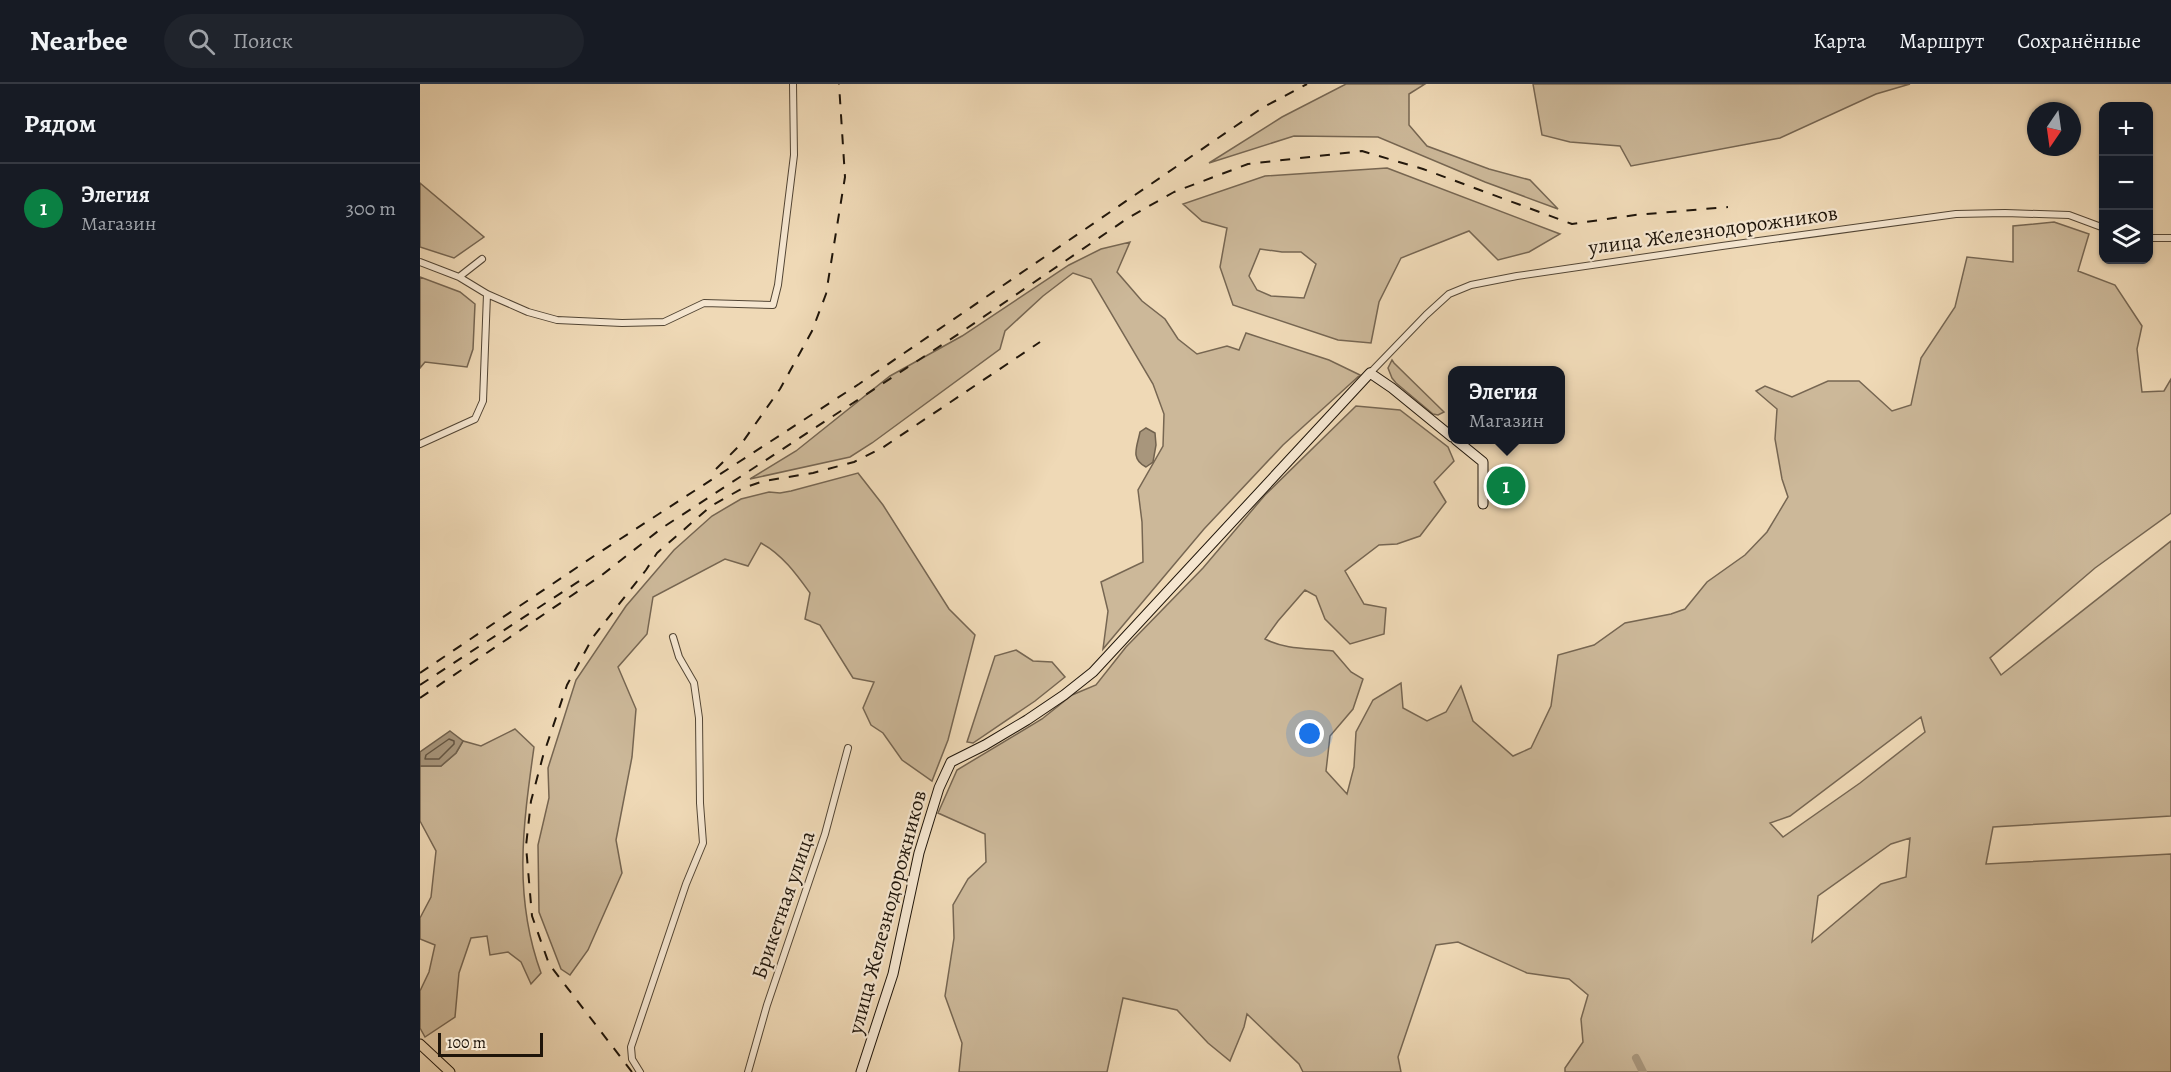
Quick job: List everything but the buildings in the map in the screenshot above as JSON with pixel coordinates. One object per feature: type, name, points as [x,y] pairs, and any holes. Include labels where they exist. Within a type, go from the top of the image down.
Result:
[{"type":"main road","points":[[420,1044],[450,1072]]},
{"type":"street","points":[[420,262],[459,278],[487,294],[528,312],[557,320],[622,324],[664,322],[704,303],[774,305],[794,155],[793,84]]},
{"type":"street","name":"улица Железнодорожников","points":[[861,1072],[893,974],[919,853],[939,788],[951,762],[1027,720],[1093,672],[1370,374],[1449,294],[1472,285],[1517,276],[1956,214],[2069,215],[2099,226]]},
{"type":"street","points":[[2153,238],[2171,238]]},
{"type":"street","points":[[459,278],[482,259]]},
{"type":"street","points":[[420,444],[475,419],[483,401],[487,294]]},
{"type":"street","points":[[1370,374],[1392,388],[1448,434]]},
{"type":"street","points":[[1461,444],[1483,462],[1483,504]]},
{"type":"street","points":[[640,1072],[632,1059],[632,1047],[686,884],[702,843],[699,718],[694,683],[679,657],[673,638]]},
{"type":"street","name":"Брикетная улица","points":[[748,1072],[767,1005],[825,834],[848,748]]},
{"type":"shaded area","points":[[1346,84],[1425,84],[1409,94],[1409,125],[1427,146],[1489,169],[1530,180],[1558,209],[1485,182],[1378,137],[1294,136],[1209,163],[1282,117]]},
{"type":"shaded area","points":[[1533,84],[1910,84],[1876,94],[1780,138],[1631,166],[1620,146],[1570,142],[1542,135]]},
{"type":"shaded area","points":[[1387,168],[1560,234],[1529,252],[1498,260],[1469,231],[1401,258],[1379,302],[1371,343],[1338,340],[1233,305],[1220,267],[1227,228],[1202,221],[1183,204],[1265,176]],"holes":[[[1260,249],[1301,252],[1316,264],[1304,298],[1271,296],[1257,290],[1249,276]]]},
{"type":"shaded area","points":[[420,183],[484,237],[454,258],[420,247]]},
{"type":"shaded area","points":[[2054,222],[2089,234],[2078,271],[2115,285],[2142,326],[2137,349],[2142,392],[2164,391],[2171,379],[2171,513],[2095,568],[1990,658],[2001,675],[2171,541],[2171,816],[1993,827],[1986,864],[2171,854],[2171,1072],[1565,1072],[1565,1068],[1583,1042],[1581,1019],[1588,995],[1569,979],[1527,973],[1458,942],[1436,945],[1398,1057],[1401,1072],[1303,1072],[1299,1064],[1247,1014],[1230,1061],[1208,1043],[1177,1010],[1123,998],[1107,1072],[959,1072],[962,1043],[945,996],[954,938],[953,905],[968,879],[986,862],[985,834],[938,813],[957,770],[1042,719],[1072,695],[1096,685],[1126,647],[1203,568],[1265,495],[1356,406],[1400,410],[1448,447],[1454,461],[1434,482],[1446,502],[1420,536],[1397,544],[1379,545],[1345,571],[1364,604],[1386,608],[1384,634],[1350,644],[1325,619],[1316,596],[1305,590],[1265,639],[1290,647],[1333,651],[1351,672],[1363,679],[1353,709],[1330,736],[1326,771],[1347,794],[1354,767],[1356,732],[1373,700],[1401,683],[1403,708],[1427,721],[1446,712],[1461,686],[1473,721],[1513,756],[1531,748],[1551,706],[1558,655],[1594,645],[1625,623],[1685,609],[1707,582],[1745,555],[1767,532],[1788,497],[1782,479],[1775,439],[1777,409],[1756,391],[1765,386],[1792,397],[1828,381],[1859,381],[1892,411],[1911,405],[1921,358],[1955,307],[1967,257],[2013,262],[2013,226]],"holes":[[[1921,717],[1925,732],[1860,783],[1783,837],[1770,823],[1790,816]],[[1910,838],[1906,877],[1881,884],[1812,942],[1818,896],[1891,844]]]},
{"type":"shaded area","points":[[1130,242],[1117,272],[1142,301],[1165,319],[1178,339],[1197,354],[1227,346],[1239,350],[1246,333],[1329,360],[1360,375],[1283,445],[1204,529],[1103,649],[1108,611],[1101,582],[1143,562],[1138,490],[1163,446],[1164,414],[1153,384],[1091,279],[1073,273],[1043,296],[1005,331],[1000,349],[850,457],[750,479],[796,451],[890,376],[962,336],[1069,265],[1101,249]]},
{"type":"shaded area","points":[[420,277],[460,292],[475,304],[473,349],[467,367],[425,362],[420,368]]},
{"type":"shaded area","points":[[1392,360],[1444,412],[1438,415],[1433,414],[1396,383],[1388,368]]},
{"type":"shaded area","points":[[858,473],[883,505],[949,609],[975,635],[948,740],[932,781],[902,760],[883,733],[871,725],[863,708],[874,682],[853,678],[820,625],[805,619],[810,593],[788,565],[769,548],[761,543],[748,566],[725,559],[653,597],[647,634],[618,667],[636,709],[632,757],[616,840],[622,873],[588,950],[570,975],[561,969],[539,912],[538,845],[549,798],[548,768],[576,680],[626,606],[674,550],[712,516],[741,499],[769,492],[791,491]]},
{"type":"shaded area","points":[[1016,650],[1033,661],[1052,662],[1065,677],[1035,701],[973,743],[967,742],[995,656]]},
{"type":"shaded area","points":[[515,729],[534,747],[523,861],[527,916],[532,944],[541,973],[531,984],[521,962],[508,952],[490,955],[487,936],[471,938],[459,973],[455,1017],[425,1037],[420,1028],[420,991],[429,972],[435,945],[420,939],[420,918],[431,897],[436,851],[420,821],[420,766],[441,766],[456,753],[463,741],[481,746]]},
{"type":"water","points":[[1146,428],[1155,433],[1156,445],[1153,462],[1146,467],[1138,460],[1136,452],[1140,432]]},
{"type":"water","points":[[450,731],[463,741],[456,753],[441,766],[420,766],[420,752]]},
{"type":"waterway","points":[[1636,1058],[1643,1072]]},
{"type":"railway","points":[[716,469],[742,443],[780,389],[812,331],[826,294],[845,177],[839,84]]},
{"type":"railway","points":[[420,673],[594,556],[859,384],[1262,108],[1307,84]]},
{"type":"railway","points":[[420,698],[602,575],[662,528],[960,333],[1128,218],[1174,192],[1248,164],[1362,151],[1423,169],[1572,224],[1635,215],[1728,207]]},
{"type":"railway","points":[[632,1072],[549,964],[532,916],[526,846],[531,801],[543,756],[567,685],[593,637],[657,553],[711,506],[743,488],[764,481],[813,473],[854,462],[882,448],[1040,342]]},
{"type":"railway","points":[[420,685],[587,576]]},
{"type":"place","name":"Элегия","points":[[1506,486]]}]
